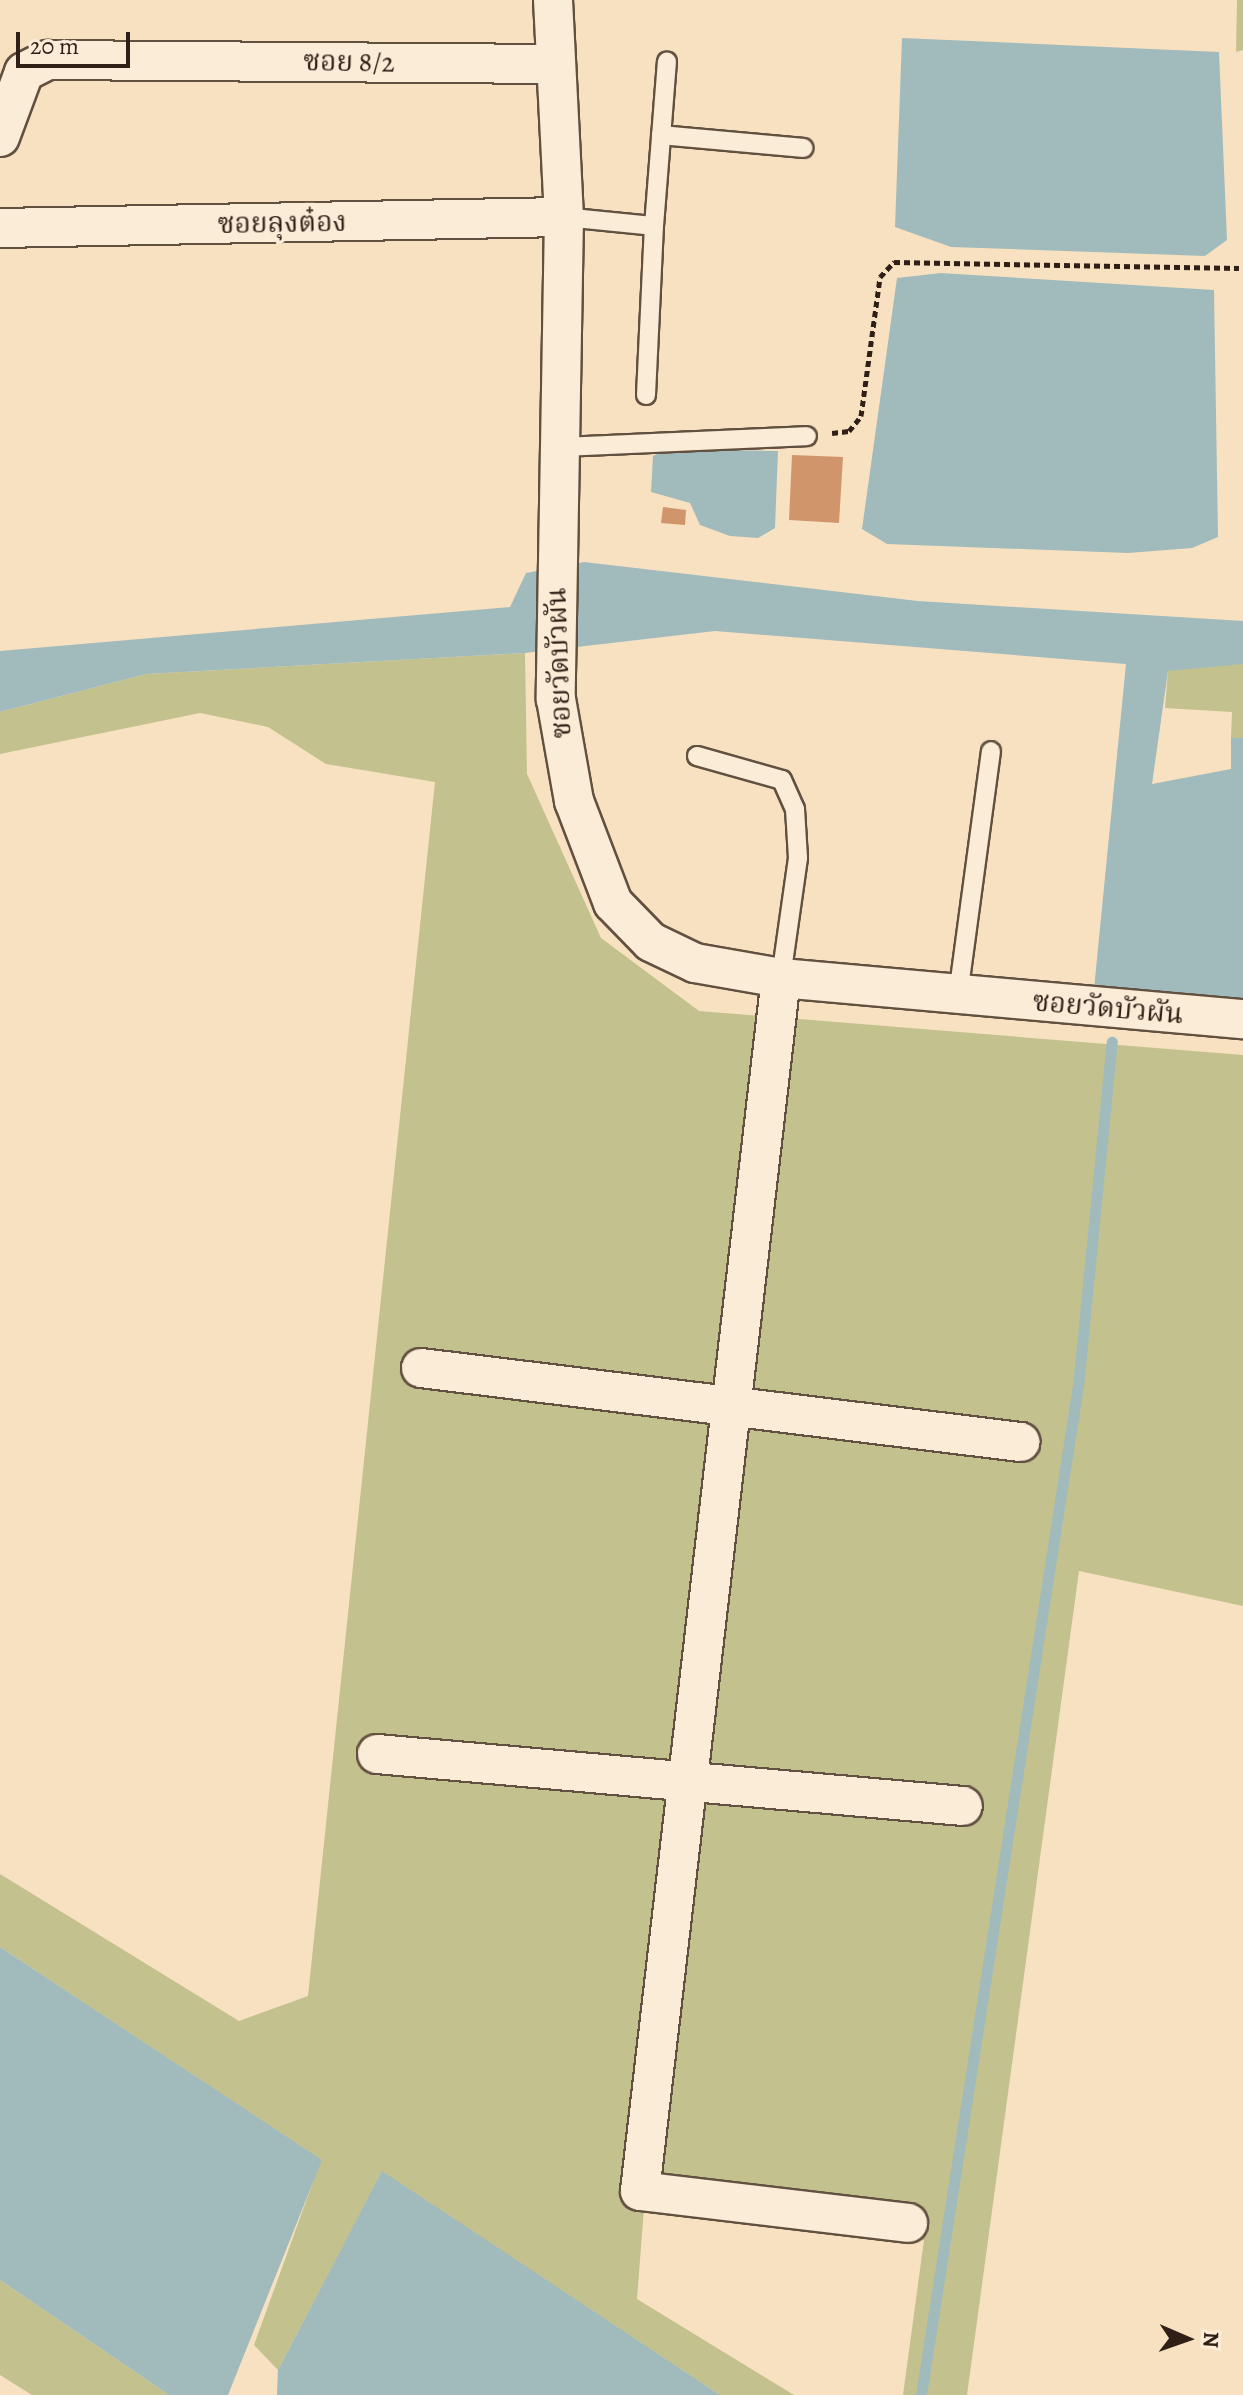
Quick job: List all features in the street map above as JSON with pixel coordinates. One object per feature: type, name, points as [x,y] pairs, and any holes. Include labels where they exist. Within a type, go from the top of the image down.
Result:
[{"type":"street","name":"ซอยวัดบัวผัน","points":[[553,0],[564,217],[555,547],[556,699],[574,801],[613,903],[651,942],[695,963],[781,978],[1243,1019]]},
{"type":"street","name":"ซอย 8/2","points":[[0,137],[24,72],[48,60],[556,64]]},
{"type":"street","name":"ซอยลุงต๋อง","points":[[0,228],[564,217]]},
{"type":"street","points":[[781,978],[640,2191],[908,2223]]},
{"type":"street","points":[[421,1368],[1020,1442]]},
{"type":"street","points":[[377,1754],[963,1806]]},
{"type":"lane","points":[[646,395],[654,226],[667,62]]},
{"type":"lane","points":[[661,135],[803,148]]},
{"type":"lane","points":[[564,217],[654,226]]},
{"type":"lane","points":[[560,447],[807,436]]},
{"type":"lane","points":[[958,995],[991,751]]},
{"type":"lane","points":[[697,756],[782,780],[795,809],[798,858],[781,978]]},
{"type":"path","points":[[807,436],[849,431],[861,416],[880,277],[894,262],[1239,268]]},
{"type":"shaded area","points":[[1237,0],[1243,0],[1243,50],[1236,52]]},
{"type":"shaded area","points":[[525,653],[527,774],[601,938],[699,1011],[1243,1055],[1243,1606],[1079,1571],[967,2395],[903,2395],[924,2240],[644,2208],[637,2299],[794,2395],[720,2395],[382,2172],[278,2370],[254,2345],[321,2160],[0,1947],[0,1874],[239,2021],[308,1996],[435,782],[326,764],[268,727],[200,713],[0,754],[0,712],[146,674]]},
{"type":"shaded area","points":[[1202,664],[1243,664],[1243,738],[1231,738],[1232,712],[1165,708],[1168,670]]},
{"type":"shaded area","points":[[0,2280],[169,2395],[32,2395],[0,2375]]},
{"type":"water","points":[[902,38],[1219,52],[1227,240],[1205,256],[951,247],[895,227]]},
{"type":"water","points":[[941,273],[1214,290],[1218,537],[1192,548],[1128,553],[887,544],[862,529],[897,278]]},
{"type":"water","points":[[667,449],[778,451],[775,528],[758,538],[730,536],[700,525],[690,503],[651,492],[653,456]]},
{"type":"water","points":[[584,562],[918,601],[1243,621],[1243,664],[1168,671],[1152,784],[1231,769],[1231,738],[1243,738],[1243,1001],[1094,989],[1126,664],[715,631],[525,653],[146,674],[0,712],[0,651],[510,607],[526,573]]},
{"type":"water","points":[[0,1947],[322,2160],[228,2395],[169,2395],[0,2280]]},
{"type":"water","points":[[382,2171],[720,2395],[277,2395],[278,2370]]},
{"type":"building","points":[[792,455],[843,457],[839,523],[789,520]]},
{"type":"building","points":[[663,507],[686,510],[685,525],[661,523]]},
{"type":"waterway","points":[[921,2395],[1078,1386],[1112,1042]]}]
